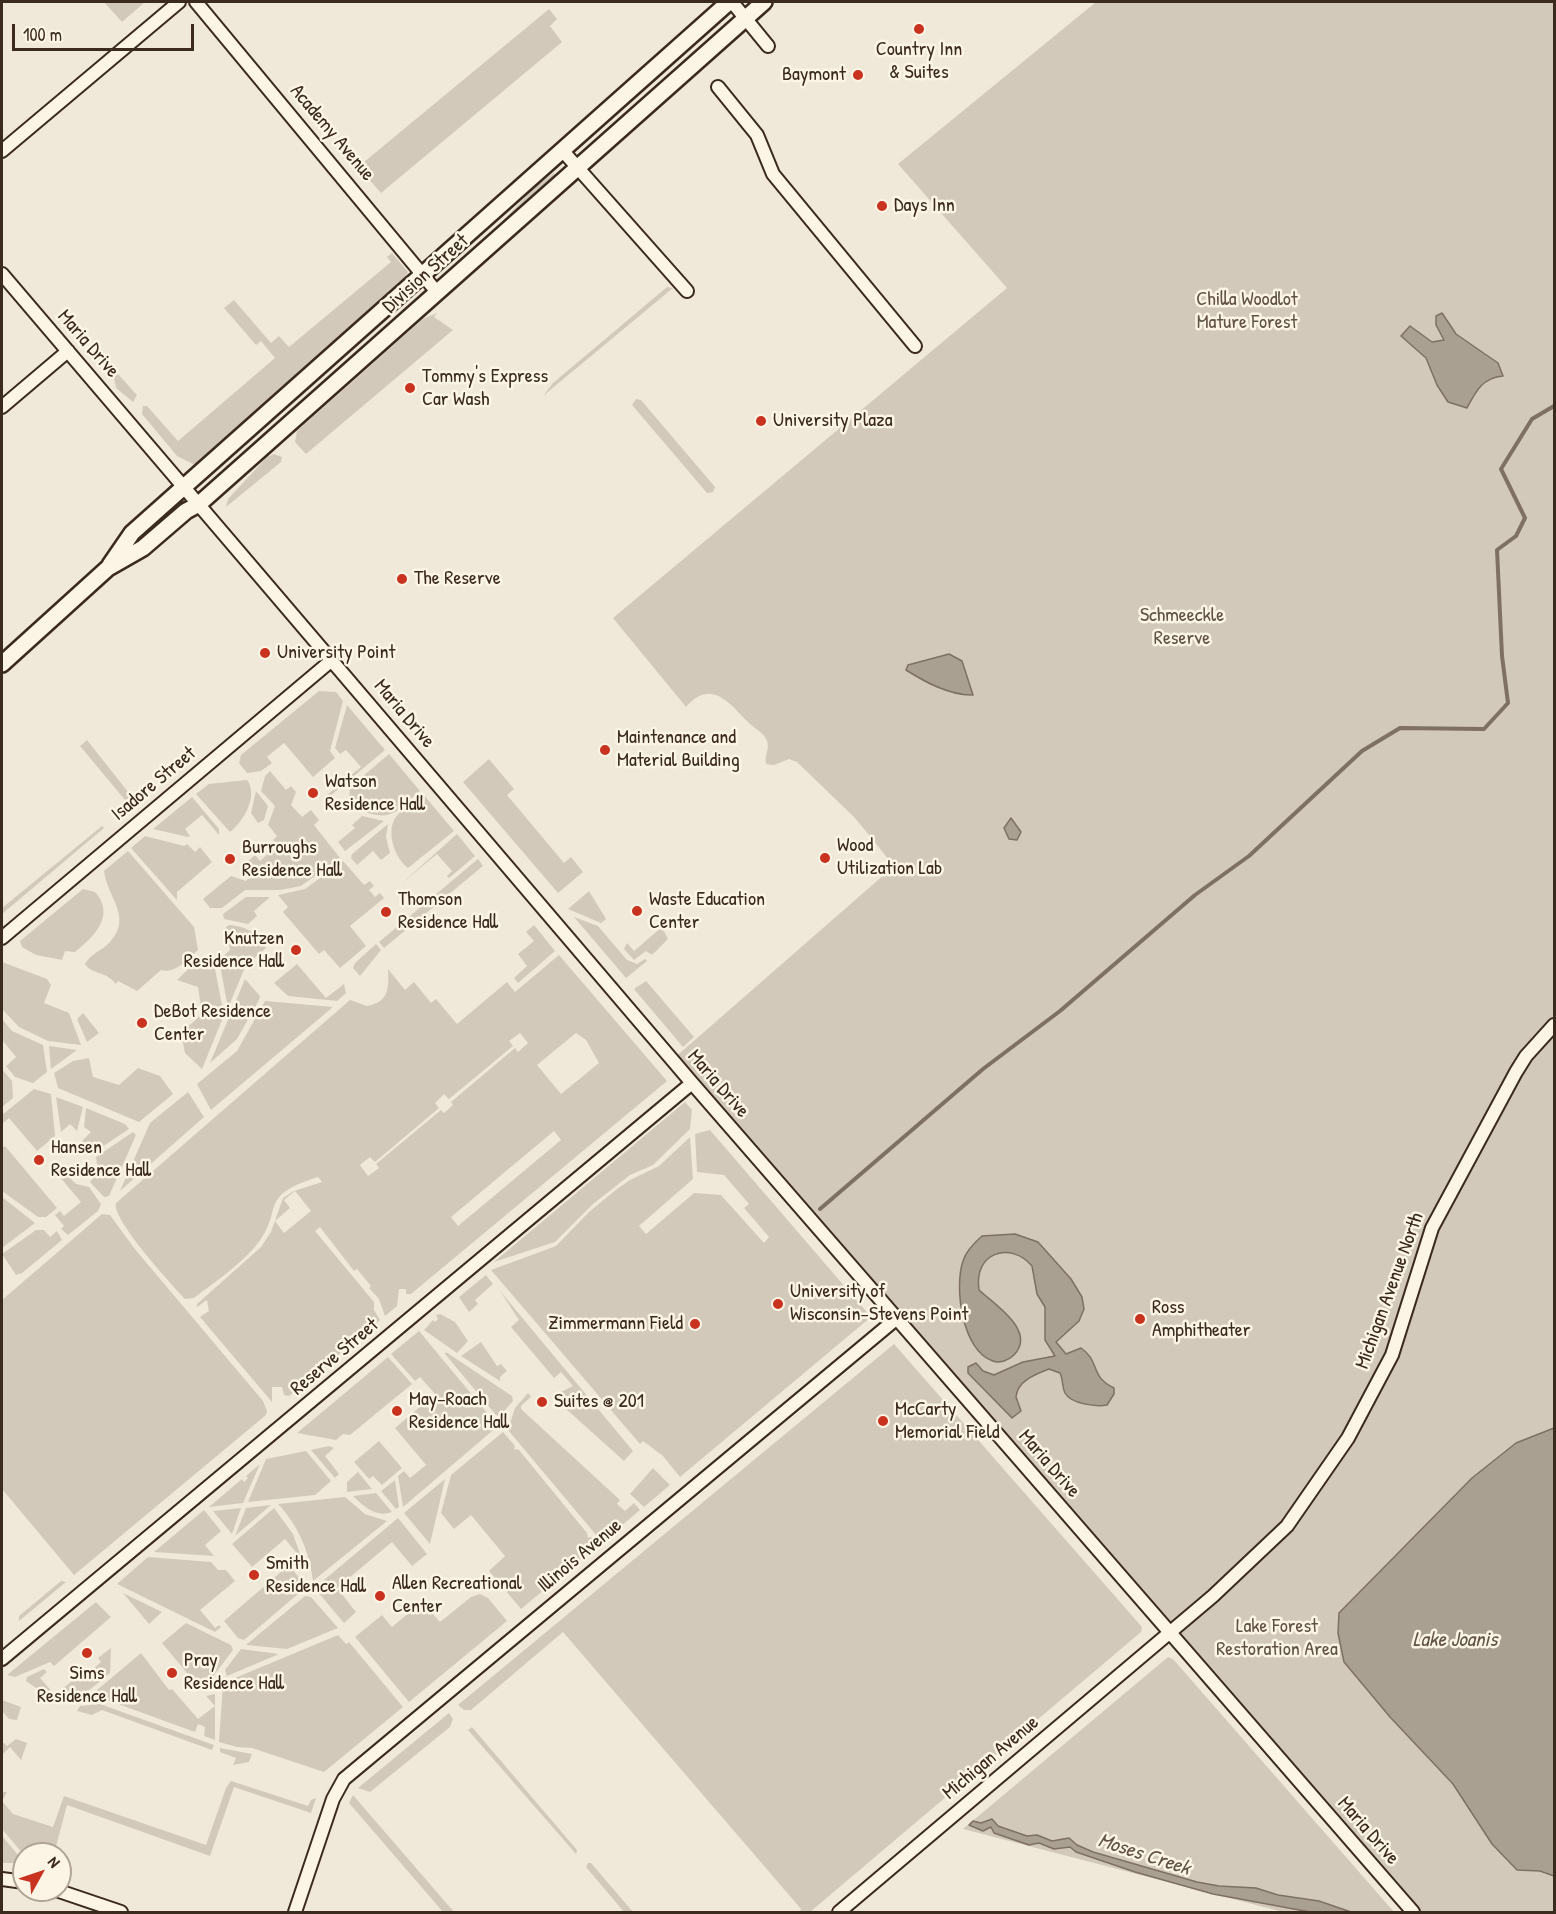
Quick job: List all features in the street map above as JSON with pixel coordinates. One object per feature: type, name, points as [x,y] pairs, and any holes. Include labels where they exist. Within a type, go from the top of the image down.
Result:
[{"type":"main road","name":"Division Street","points":[[108,568],[132,532],[730,2]]},
{"type":"main road","name":"Division Street","points":[[2,664],[108,568],[143,548],[199,504],[436,291],[764,2]]},
{"type":"street","points":[[2,151],[179,2]]},
{"type":"street","name":"Academy Avenue","points":[[196,2],[436,291]]},
{"type":"street","points":[[730,2],[768,46]]},
{"type":"street","points":[[718,87],[757,135],[773,174],[908,341],[915,346]]},
{"type":"street","points":[[562,150],[687,291]]},
{"type":"street","name":"Maria Drive","points":[[2,274],[692,1083],[1413,1912]]},
{"type":"street","points":[[2,407],[68,351]]},
{"type":"street","name":"Isadore Street","points":[[2,938],[332,660]]},
{"type":"street","name":"Michigan Avenue North","points":[[1169,1632],[1213,1596],[1287,1526],[1348,1438],[1392,1356],[1431,1227],[1516,1072],[1526,1056],[1554,1025]]},
{"type":"street","name":"Reserve Street","points":[[2,1659],[692,1083]]},
{"type":"street","name":"Illinois Avenue","points":[[295,1912],[333,1799],[344,1779],[896,1319]]},
{"type":"street","name":"Michigan Avenue","points":[[839,1912],[1169,1632]]},
{"type":"street","points":[[72,1895],[121,1912]]},
{"type":"green space","points":[[104,2],[145,2],[122,22]]},
{"type":"green space","name":"Schmeeckle Reserve","points":[[1096,2],[1554,2],[1554,1912],[1413,1912],[672,1060],[894,866],[855,818],[797,762],[789,759],[774,765],[766,764],[767,741],[761,732],[726,701],[719,696],[704,694],[686,707],[613,618],[1007,288],[898,164]]},
{"type":"green space","points":[[549,9],[557,19],[550,26],[562,42],[381,193],[358,167]]},
{"type":"green space","points":[[554,173],[556,177],[508,221],[497,227],[535,187]]},
{"type":"green space","points":[[392,253],[408,272],[403,281],[195,465],[177,456],[142,414],[143,406],[147,406],[178,441],[275,358],[261,341],[256,345],[224,308],[234,300],[271,343],[279,336],[289,347],[391,262],[387,257]]},
{"type":"green space","points":[[667,287],[673,288],[543,396],[553,383]]},
{"type":"green space","points":[[437,313],[434,317],[453,330],[306,454],[295,442],[297,431],[423,319]]},
{"type":"green space","points":[[117,373],[137,395],[133,402],[116,388],[114,378]]},
{"type":"green space","points":[[636,399],[641,400],[715,487],[713,492],[707,493],[632,405]]},
{"type":"green space","points":[[274,454],[282,457],[281,462],[226,507],[228,499],[267,457]]},
{"type":"green space","points":[[319,691],[336,692],[343,701],[330,751],[335,758],[313,777],[284,743],[267,757],[272,763],[261,771],[247,773],[239,763],[241,755]]},
{"type":"green space","points":[[347,705],[385,750],[329,797],[327,795],[361,767],[346,750],[340,754],[335,748]]},
{"type":"green space","points":[[87,740],[136,802],[130,806],[80,746]]},
{"type":"green space","points":[[389,754],[420,791],[404,806],[388,815],[375,815],[363,811],[349,799],[350,787]]},
{"type":"green space","points":[[489,759],[514,789],[507,795],[564,863],[571,857],[583,872],[558,893],[463,782]]},
{"type":"green space","points":[[270,771],[286,790],[291,786],[296,792],[291,805],[302,817],[311,810],[319,820],[314,825],[340,858],[301,886],[281,890],[245,890],[222,908],[210,908],[203,899],[231,876],[246,881],[253,874],[245,864],[255,855],[260,861],[277,846],[273,840],[277,836],[268,825],[275,806],[261,791],[265,776]]},
{"type":"green space","points":[[247,780],[251,793],[248,808],[240,822],[230,832],[196,794],[209,784]]},
{"type":"green space","points":[[256,791],[268,806],[264,820],[258,823],[251,813]]},
{"type":"green space","points":[[423,794],[454,831],[408,868],[396,852],[392,839],[392,826],[400,813]]},
{"type":"green space","points":[[192,797],[219,829],[219,835],[202,815],[185,829],[190,836],[188,837],[153,829]]},
{"type":"green space","points":[[362,816],[384,821],[345,851],[338,842],[355,828],[352,825]]},
{"type":"green space","points":[[388,824],[386,837],[390,853],[381,860],[373,851],[357,865],[351,858],[352,854]]},
{"type":"green space","points":[[102,826],[104,828],[2,914],[2,908]]},
{"type":"green space","points":[[457,834],[475,856],[449,878],[447,876],[452,871],[437,854],[401,884]]},
{"type":"green space","points":[[145,836],[184,846],[187,844],[195,852],[200,847],[212,862],[177,892],[177,900],[131,848]]},
{"type":"green space","points":[[128,851],[194,927],[198,950],[176,968],[161,970],[137,991],[118,981],[116,984],[85,964],[90,957],[110,942],[116,933],[119,915],[104,871]]},
{"type":"green space","points":[[478,859],[483,866],[384,948],[379,942]]},
{"type":"green space","points":[[343,861],[364,885],[370,881],[374,886],[369,890],[375,897],[380,893],[384,898],[350,926],[366,946],[340,968],[324,950],[319,954],[283,912],[288,907],[278,895],[305,889]]},
{"type":"green space","points":[[83,889],[95,892],[103,909],[100,925],[89,940],[75,952],[65,951],[62,960],[36,955],[22,947],[20,941]]},
{"type":"green space","points":[[589,891],[606,919],[601,923],[568,909]]},
{"type":"green space","points":[[246,897],[270,897],[254,911],[257,916],[248,924],[224,919],[223,914]]},
{"type":"green space","points":[[574,917],[598,926],[627,960],[637,964],[645,959],[647,961],[626,978]]},
{"type":"green space","points":[[229,925],[251,931],[260,938],[266,948],[246,965],[228,1008],[219,960],[230,950],[226,927]]},
{"type":"green space","points":[[534,925],[555,951],[518,983],[514,978],[527,966],[518,954],[534,941],[526,932]]},
{"type":"green space","points":[[662,927],[668,939],[652,955],[646,951],[634,960],[624,949],[627,943],[634,951]]},
{"type":"green space","points":[[376,944],[381,950],[360,976],[353,968],[355,963]]},
{"type":"green space","points":[[559,955],[667,1081],[411,1294],[406,1294],[406,1289],[399,1289],[397,1306],[385,1316],[379,1299],[357,1269],[354,1271],[320,1227],[315,1231],[374,1302],[374,1310],[380,1320],[289,1396],[284,1395],[282,1387],[272,1387],[272,1402],[200,1317],[209,1311],[207,1300],[197,1307],[197,1304],[261,1247],[271,1232],[283,1198],[294,1191],[322,1182],[318,1177],[286,1191],[278,1198],[264,1235],[254,1248],[233,1268],[194,1298],[185,1299],[132,1237],[117,1211],[116,1203],[350,1000],[367,1006],[384,998],[388,988],[388,969],[405,990],[414,982],[431,1003],[436,999],[457,1024],[507,982],[515,992]],"holes":[[[520,1033],[528,1043],[518,1052],[515,1048],[451,1102],[453,1105],[444,1113],[441,1110],[376,1164],[379,1168],[368,1176],[360,1165],[370,1157],[375,1162],[439,1108],[435,1103],[444,1094],[449,1099],[513,1046],[509,1041]],[[576,1033],[586,1040],[599,1063],[561,1094],[537,1065]],[[554,1131],[561,1140],[458,1226],[451,1217]],[[295,1191],[311,1211],[284,1233],[275,1221],[290,1208],[284,1200]]]},
{"type":"green space","points":[[202,956],[213,959],[224,1015],[202,1069],[185,1053],[181,1033],[202,1014],[198,987],[177,980]]},
{"type":"green space","points":[[2,962],[47,979],[51,985],[44,1003],[69,1013],[81,1045],[48,1041],[19,1027],[2,1009]]},
{"type":"green space","points":[[297,964],[326,998],[344,984],[346,993],[337,1001],[288,996],[274,983]]},
{"type":"green space","points":[[245,979],[260,996],[259,1000],[237,1039],[210,1063]]},
{"type":"green space","points":[[646,981],[694,1037],[683,1047],[634,989]]},
{"type":"green space","points":[[265,1001],[333,1007],[211,1110],[197,1084],[237,1051]]},
{"type":"green space","points":[[83,1013],[99,1033],[87,1042],[77,1019]]},
{"type":"green space","points":[[2,1019],[12,1031],[43,1045],[47,1072],[33,1083],[15,1077],[6,1066],[16,1057],[3,1041],[5,1039],[2,1041]]},
{"type":"green space","points":[[49,1046],[77,1050],[51,1069]]},
{"type":"green space","points":[[89,1058],[93,1077],[119,1085],[138,1068],[160,1076],[173,1094],[139,1122],[58,1088],[54,1073],[73,1061]]},
{"type":"green space","points":[[2,1069],[12,1081],[13,1098],[2,1107]]},
{"type":"green space","points":[[34,1089],[51,1094],[55,1136],[37,1151],[9,1118],[2,1124],[2,1115]]},
{"type":"green space","points":[[188,1092],[204,1117],[120,1191],[150,1123]]},
{"type":"green space","points":[[56,1097],[83,1107],[77,1131],[70,1124],[61,1132]]},
{"type":"green space","points":[[685,1102],[692,1110],[690,1129],[653,1165],[630,1175],[593,1204],[555,1242],[494,1262]]},
{"type":"green space","points":[[86,1108],[125,1124],[129,1129],[93,1153],[74,1149],[91,1132],[84,1127]]},
{"type":"green space","name":"Zimmermann Field","points":[[710,1130],[871,1317],[680,1477],[663,1456],[643,1441],[640,1444],[491,1270],[556,1246],[589,1212],[617,1189],[659,1166],[690,1137],[693,1179],[639,1226],[646,1234],[694,1193],[721,1195],[764,1243],[769,1237],[744,1208],[749,1204],[724,1175],[697,1172],[695,1134]]},
{"type":"green space","points":[[133,1132],[136,1135],[109,1196],[104,1197],[90,1182],[98,1172],[96,1157]]},
{"type":"green space","points":[[5,1146],[57,1208],[46,1217],[38,1217],[2,1191],[2,1148]]},
{"type":"green space","points":[[66,1174],[76,1184],[89,1187],[101,1204],[98,1211],[68,1235],[61,1229],[64,1226],[55,1215],[60,1211],[64,1216],[81,1202],[59,1176]]},
{"type":"green space","points":[[2,1197],[35,1223],[2,1248]]},
{"type":"green space","points":[[102,1214],[110,1215],[134,1248],[263,1401],[267,1411],[266,1415],[74,1575],[2,1489],[2,1300]]},
{"type":"green space","points":[[36,1230],[44,1230],[50,1237],[57,1231],[62,1240],[22,1273],[16,1275],[2,1254]]},
{"type":"green space","points":[[486,1275],[493,1284],[475,1300],[478,1304],[469,1312],[459,1297]]},
{"type":"green space","points":[[500,1291],[633,1451],[624,1461],[555,1399],[559,1393],[573,1386],[561,1372],[554,1378],[511,1327],[519,1320]]},
{"type":"green space","points":[[440,1314],[455,1322],[468,1341],[457,1353],[424,1330],[433,1320],[435,1322],[438,1319],[436,1315]]},
{"type":"green space","points":[[419,1331],[498,1426],[403,1507],[398,1476],[404,1471],[410,1478],[426,1465],[395,1428],[435,1394],[420,1377],[415,1381],[391,1354]]},
{"type":"green space","points":[[481,1342],[497,1366],[501,1364],[507,1371],[500,1377],[500,1381],[461,1356]]},
{"type":"green space","points":[[894,1344],[1142,1627],[1141,1632],[810,1912],[800,1912],[801,1909],[563,1632],[471,1710],[464,1710],[458,1705]]},
{"type":"green space","points":[[446,1352],[512,1396],[513,1401],[500,1416],[496,1415],[445,1354]]},
{"type":"green space","points":[[388,1357],[412,1384],[350,1435],[343,1434],[336,1440],[297,1433]]},
{"type":"green space","points":[[528,1393],[531,1397],[521,1406],[521,1409],[620,1500],[617,1504],[625,1511],[634,1503],[640,1510],[602,1542],[508,1430],[515,1408]]},
{"type":"green space","points":[[503,1432],[515,1446],[514,1449],[519,1450],[587,1533],[588,1538],[591,1537],[598,1545],[521,1609],[489,1571],[505,1556],[471,1515],[454,1529],[441,1513],[451,1475]]},
{"type":"green space","points":[[379,1441],[402,1468],[382,1485],[373,1476],[369,1479],[354,1462]]},
{"type":"green space","points":[[329,1446],[334,1448],[325,1456],[339,1474],[335,1478],[311,1450]]},
{"type":"green space","points":[[306,1451],[331,1481],[315,1495],[248,1502],[266,1459]]},
{"type":"green space","points":[[260,1464],[243,1503],[209,1507],[242,1479],[244,1482],[248,1478],[246,1476]]},
{"type":"green space","points":[[653,1468],[670,1485],[644,1507],[630,1494]]},
{"type":"green space","points":[[358,1472],[372,1489],[347,1492],[347,1482]]},
{"type":"green space","points":[[445,1479],[430,1544],[404,1513]]},
{"type":"green space","points":[[395,1480],[399,1507],[396,1509],[381,1491]]},
{"type":"green space","points":[[376,1493],[392,1512],[381,1514],[376,1512],[353,1496]]},
{"type":"green space","points":[[345,1497],[365,1514],[387,1521],[313,1581],[302,1540],[278,1504]]},
{"type":"green space","points":[[271,1505],[235,1536],[246,1508]]},
{"type":"green space","points":[[241,1508],[232,1534],[213,1511]]},
{"type":"green space","points":[[274,1508],[293,1534],[302,1559],[296,1564],[293,1562],[299,1556],[285,1539],[252,1567],[232,1544]]},
{"type":"green space","points":[[204,1510],[221,1531],[205,1545],[214,1556],[154,1552]]},
{"type":"green space","points":[[398,1518],[427,1554],[412,1566],[392,1542],[337,1588],[356,1612],[344,1623],[317,1591],[318,1585]]},
{"type":"green space","points":[[148,1557],[211,1562],[218,1570],[226,1570],[235,1581],[200,1610],[215,1628],[219,1625],[221,1627],[215,1632],[117,1584]]},
{"type":"green space","points":[[289,1565],[301,1580],[306,1581],[305,1588],[244,1640],[238,1638],[224,1621]]},
{"type":"green space","points":[[61,1581],[66,1582],[19,1621],[19,1616]]},
{"type":"green space","points":[[123,1593],[162,1612],[149,1624]]},
{"type":"green space","points":[[480,1594],[488,1598],[507,1621],[409,1702],[355,1637],[382,1615],[392,1627],[422,1602],[440,1622],[471,1597]]},
{"type":"green space","points":[[305,1596],[311,1597],[338,1628],[287,1649],[246,1645]]},
{"type":"green space","points":[[96,1602],[111,1617],[54,1666],[50,1662],[15,1677],[7,1675]]},
{"type":"green space","points":[[186,1623],[231,1645],[233,1650],[202,1691],[162,1643]]},
{"type":"green space","points":[[338,1635],[346,1644],[349,1642],[403,1707],[324,1772],[252,1748],[219,1742],[223,1683]]},
{"type":"green space","points":[[111,1648],[110,1673],[79,1696],[62,1699],[26,1681],[27,1677],[44,1669],[47,1672],[40,1678],[55,1695],[84,1671],[87,1675],[101,1662],[98,1658]]},
{"type":"green space","points":[[241,1649],[279,1654],[227,1676],[225,1670]]},
{"type":"green space","points":[[141,1653],[169,1690],[172,1689],[198,1719],[215,1706],[215,1740],[204,1736],[205,1727],[198,1724],[195,1732],[96,1696],[97,1690]]},
{"type":"green space","points":[[1168,1657],[1173,1659],[1394,1912],[1283,1912],[963,1829]]},
{"type":"green space","points":[[215,1694],[215,1706],[206,1696]]},
{"type":"green space","points":[[2,1700],[21,1707],[17,1720],[9,1719],[2,1711]]},
{"type":"green space","points":[[100,1704],[214,1745],[212,1750],[102,1710],[92,1715],[77,1711],[80,1706]]},
{"type":"green space","points":[[449,1713],[453,1719],[450,1727],[370,1792],[358,1788]]},
{"type":"green space","points":[[472,1727],[577,1850],[576,1854],[468,1730]]},
{"type":"green space","points":[[16,1739],[27,1743],[21,1760],[10,1747],[2,1755],[2,1744],[7,1746]]},
{"type":"green space","points":[[220,1748],[252,1754],[249,1762],[233,1765],[236,1758],[220,1752]]},
{"type":"green space","points":[[231,1781],[308,1806],[311,1800],[316,1798],[311,1813],[234,1787],[210,1856],[67,1805],[57,1842],[13,1842],[2,1829],[2,1801],[13,1814],[53,1827],[64,1796],[206,1845],[226,1788]]},
{"type":"green space","points":[[353,1795],[454,1912],[443,1912],[349,1803]]},
{"type":"green space","points":[[2,1836],[12,1848],[12,1863],[2,1863]]},
{"type":"green space","points":[[588,1863],[591,1863],[633,1912],[624,1912],[586,1867]]},
{"type":"water","points":[[1442,313],[1456,334],[1498,363],[1503,376],[1490,379],[1485,383],[1477,391],[1467,408],[1448,402],[1437,385],[1426,358],[1401,336],[1410,326],[1432,342],[1444,340],[1436,325],[1436,316]]},
{"type":"water","points":[[949,654],[962,661],[973,695],[947,691],[906,670],[908,665]]},
{"type":"water","points":[[1011,818],[1021,832],[1017,840],[1009,839],[1004,828]]},
{"type":"water","points":[[1015,1234],[1038,1242],[1071,1279],[1082,1297],[1084,1309],[1079,1321],[1056,1342],[1066,1354],[1081,1348],[1087,1353],[1101,1379],[1114,1388],[1114,1394],[1107,1405],[1090,1405],[1068,1397],[1060,1373],[1049,1369],[1023,1382],[1016,1397],[1021,1411],[1012,1418],[968,1373],[968,1367],[976,1363],[983,1371],[994,1375],[1023,1362],[1055,1356],[1045,1340],[1045,1307],[1037,1294],[1032,1266],[1014,1254],[995,1254],[988,1259],[979,1277],[979,1290],[1003,1310],[1017,1328],[1020,1346],[1014,1355],[1001,1362],[995,1362],[982,1355],[974,1345],[963,1317],[960,1301],[960,1272],[964,1257],[982,1236]]},
{"type":"water","name":"Lake Joanis","points":[[1554,1428],[1554,1876],[1540,1871],[1517,1870],[1492,1844],[1453,1784],[1390,1717],[1344,1662],[1338,1633],[1339,1613],[1472,1478],[1516,1443]]},
{"type":"water","points":[[992,1819],[998,1826],[1027,1836],[1037,1835],[1052,1841],[1069,1838],[1077,1845],[1093,1852],[1197,1882],[1256,1888],[1278,1895],[1319,1901],[1351,1912],[1310,1912],[1213,1894],[1135,1872],[1076,1852],[1070,1847],[1054,1849],[1039,1843],[1029,1845],[994,1833],[991,1827],[983,1831],[969,1825],[973,1821],[981,1823]]},
{"type":"waterway","points":[[820,1209],[983,1069],[1060,1011],[1195,895],[1249,856],[1362,751],[1400,728],[1484,729],[1508,703],[1502,656],[1497,550],[1516,536],[1525,518],[1501,469],[1532,419],[1554,406]]},
{"type":"place","name":"Country Inn & Suites","points":[[919,29]]},
{"type":"place","name":"Baymont","points":[[858,75]]},
{"type":"place","name":"Days Inn","points":[[882,206]]},
{"type":"place","name":"Tommy's Express Car Wash","points":[[410,388]]},
{"type":"place","name":"University Plaza","points":[[761,421]]},
{"type":"place","name":"The Reserve","points":[[402,579]]},
{"type":"place","name":"University Point","points":[[265,653]]},
{"type":"place","name":"Maintenance and Material Building","points":[[605,750]]},
{"type":"place","name":"Watson Residence Hall","points":[[313,793]]},
{"type":"place","name":"Wood Utilization Lab","points":[[825,858]]},
{"type":"place","name":"Burroughs Residence Hall","points":[[230,859]]},
{"type":"place","name":"Waste Education Center","points":[[637,911]]},
{"type":"place","name":"Thomson Residence Hall","points":[[386,912]]},
{"type":"place","name":"Knutzen Residence Hall","points":[[296,950]]},
{"type":"place","name":"DeBot Residence Center","points":[[142,1023]]},
{"type":"place","name":"Hansen Residence Hall","points":[[39,1160]]},
{"type":"place","name":"University of Wisconsin–Stevens Point","points":[[778,1304]]},
{"type":"place","name":"Ross Amphitheater","points":[[1140,1319]]},
{"type":"place","name":"Zimmermann Field","points":[[695,1324]]},
{"type":"place","name":"Suites @ 201","points":[[542,1402]]},
{"type":"place","name":"May–Roach Residence Hall","points":[[397,1411]]},
{"type":"place","name":"McCarty Memorial Field","points":[[883,1421]]},
{"type":"place","name":"Smith Residence Hall","points":[[254,1575]]},
{"type":"place","name":"Allen Recreational Center","points":[[380,1596]]},
{"type":"place","name":"Sims Residence Hall","points":[[87,1653]]},
{"type":"place","name":"Pray Residence Hall","points":[[172,1673]]},
{"type":"park label","name":"Chilla Woodlot Mature Forest","points":[[1247,312]]},
{"type":"park label","name":"Lake Forest Restoration Area","points":[[1277,1638]]},
{"type":"water label","name":"Moses Creek","points":[[1144,1855]]}]
